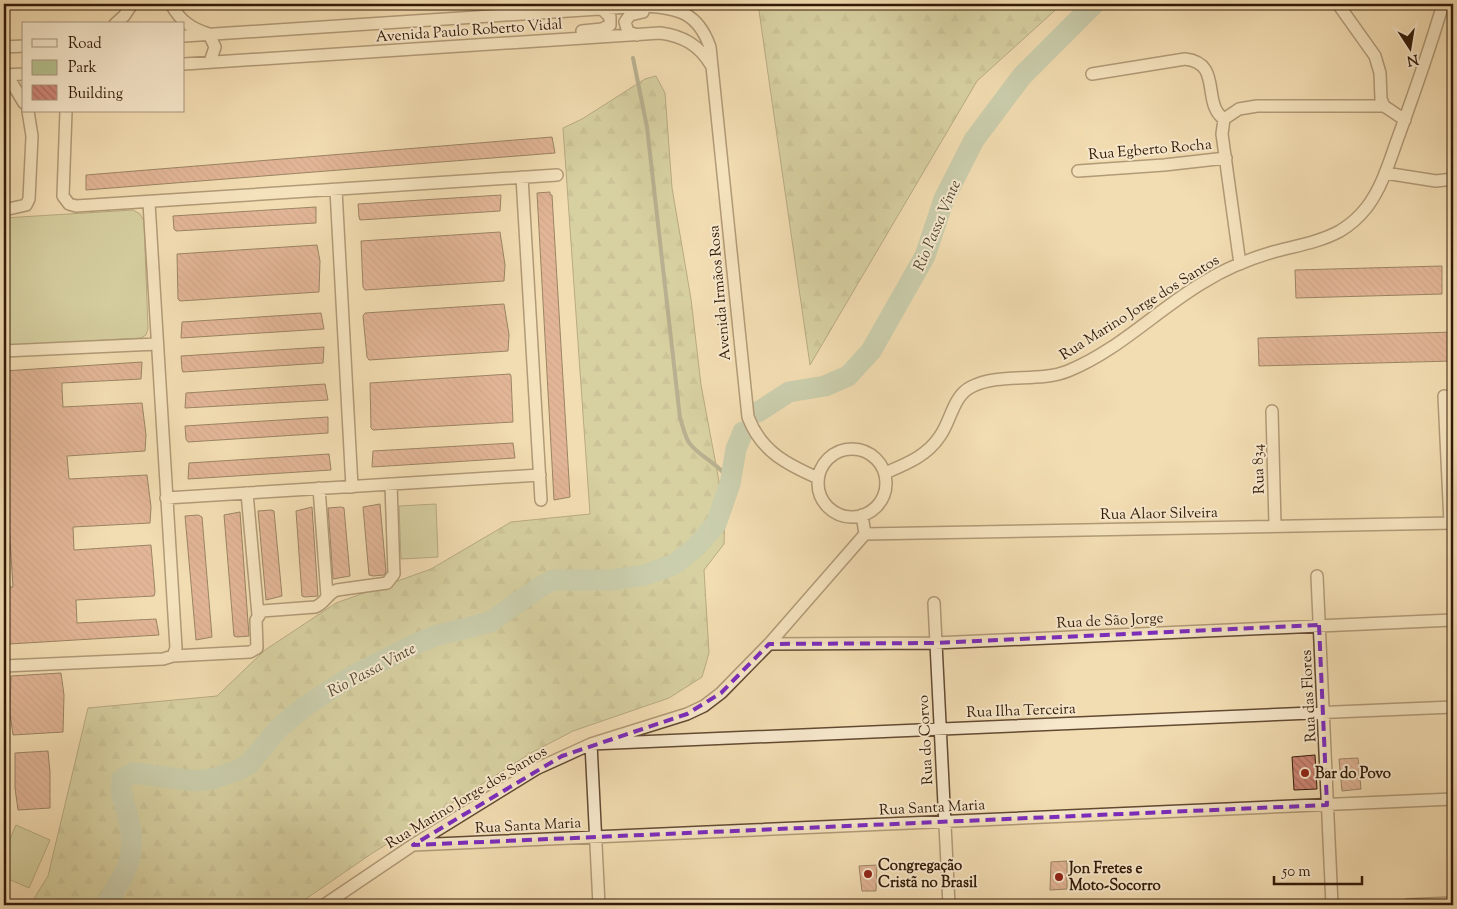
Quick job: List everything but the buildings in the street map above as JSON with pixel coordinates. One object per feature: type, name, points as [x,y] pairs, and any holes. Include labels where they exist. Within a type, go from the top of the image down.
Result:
[{"type":"street","points":[[117,22],[132,4]]},
{"type":"street","points":[[172,4],[185,22],[195,29],[210,34],[215,47],[210,62]]},
{"type":"street","points":[[1338,4],[1375,56],[1380,73],[1381,100],[1384,106],[1404,120]]},
{"type":"street","name":"Rua Marino Jorge dos Santos","points":[[885,473],[910,462],[924,453],[940,438],[954,406],[968,388],[980,383],[1032,378],[1068,371],[1115,343],[1203,283],[1240,264],[1341,230],[1355,220],[1367,207],[1385,173],[1437,30],[1443,4]]},
{"type":"street","name":"Avenida Paulo Roberto Vidal","points":[[185,36],[646,6],[672,9],[687,14],[700,24],[710,47],[713,69]]},
{"type":"street","points":[[552,40],[571,32],[607,27],[611,21],[610,17],[602,9]]},
{"type":"street","points":[[637,35],[628,32],[625,28],[626,18],[630,15],[672,9]]},
{"type":"street","name":"Avenida Paulo Roberto Vidal","points":[[185,64],[660,33],[685,39],[704,54],[713,69]]},
{"type":"street","points":[[4,47],[22,46]]},
{"type":"street","points":[[1092,74],[1185,59],[1194,60],[1206,70],[1214,107],[1218,115],[1224,119]]},
{"type":"street","name":"Avenida Irmãos Rosa","points":[[713,69],[745,406],[754,432],[771,453],[788,465],[818,478]]},
{"type":"street","points":[[5,75],[22,74]]},
{"type":"street","points":[[5,75],[22,100]]},
{"type":"street","points":[[1240,264],[1222,134],[1224,119],[1239,109],[1257,106],[1384,106]]},
{"type":"street","points":[[4,210],[26,205],[29,199],[32,136],[28,112]]},
{"type":"street","points":[[66,112],[63,196],[69,204],[76,206],[149,203],[557,175]]},
{"type":"street","name":"Rua Egberto Rocha","points":[[1078,171],[1164,165],[1226,158]]},
{"type":"street","points":[[1385,173],[1436,180],[1453,179]]},
{"type":"street","points":[[522,177],[541,500]]},
{"type":"street","points":[[336,190],[352,486]]},
{"type":"street","points":[[149,203],[166,498],[177,639],[173,656]]},
{"type":"street","points":[[4,351],[157,344]]},
{"type":"street","points":[[1444,396],[1451,523]]},
{"type":"street","name":"Rua 834","points":[[1272,411],[1275,525]]},
{"type":"street","points":[[846,449],[860,450],[873,456],[885,473],[886,486],[882,499],[874,509],[862,515],[842,515],[830,509],[821,498],[818,478],[828,459],[846,449]]},
{"type":"street","points":[[166,498],[540,475]]},
{"type":"street","points":[[258,615],[268,610],[319,606],[327,596],[337,590],[382,586],[391,579],[394,574],[391,484]]},
{"type":"street","points":[[319,488],[327,596]]},
{"type":"street","points":[[4,666],[151,660],[173,656],[250,652],[257,648],[256,620],[258,615],[247,493]]},
{"type":"street","points":[[862,515],[864,534]]},
{"type":"street","name":"Rua Alaor Silveira","points":[[864,534],[1451,523]]},
{"type":"street","name":"Rua Marino Jorge dos Santos","points":[[324,905],[413,845],[536,769],[591,744],[704,706],[721,693],[769,644],[864,534]]},
{"type":"street","name":"Rua das Flores","points":[[1317,576],[1332,905]]},
{"type":"street","name":"Rua do Corvo","points":[[934,604],[948,905]]},
{"type":"street","name":"Rua de São Jorge","points":[[769,644],[935,643],[1453,620]]},
{"type":"street","name":"Rua Ilha Terceira","points":[[591,744],[1453,707]]},
{"type":"street","points":[[591,744],[599,905]]},
{"type":"street","name":"Rua Santa Maria","points":[[413,845],[1453,799]]},
{"type":"street","points":[[1407,905],[1453,903]]},
{"type":"highlighted area","points":[[1319,625],[1327,805],[413,845],[562,756],[687,714],[721,693],[769,644],[935,643]]},
{"type":"green space","points":[[758,4],[1062,4],[977,81],[810,365]]},
{"type":"green space","points":[[656,76],[665,93],[672,188],[691,299],[701,385],[725,513],[724,544],[704,570],[709,653],[702,677],[669,698],[573,731],[531,753],[371,854],[297,905],[30,905],[48,876],[88,708],[217,696],[265,650],[336,603],[431,569],[511,522],[590,514],[563,128],[582,119],[645,79]]},
{"type":"green space","points":[[133,210],[140,214],[144,221],[148,329],[146,335],[141,338],[4,346],[4,218]]},
{"type":"green space","points":[[436,504],[438,557],[401,559],[399,506]]},
{"type":"green space","points":[[16,825],[50,840],[29,888],[4,877],[4,853]]},
{"type":"waterway","name":"Rio Passa Vinte","points":[[758,412],[789,392],[825,386],[848,376],[871,351],[925,256],[944,199],[974,140],[1022,76],[1094,4]]},
{"type":"waterway","points":[[633,58],[647,127],[680,418],[690,444],[718,467],[730,484]]},
{"type":"waterway","name":"Rio Passa Vinte","points":[[106,905],[124,873],[131,854],[131,831],[122,794],[122,779],[134,773],[195,781],[212,779],[239,770],[249,764],[279,728],[304,707],[349,678],[411,646],[435,636],[490,622],[553,580],[611,580],[645,575],[673,565],[696,547],[716,524],[730,484],[736,449],[743,432]]},
{"type":"place","name":"Bar do Povo","points":[[1305,773]]},
{"type":"place","name":"Congregação Cristã no Brasil","points":[[868,874]]},
{"type":"place","name":"Jon Fretes e Moto-Socorro","points":[[1059,877]]}]
